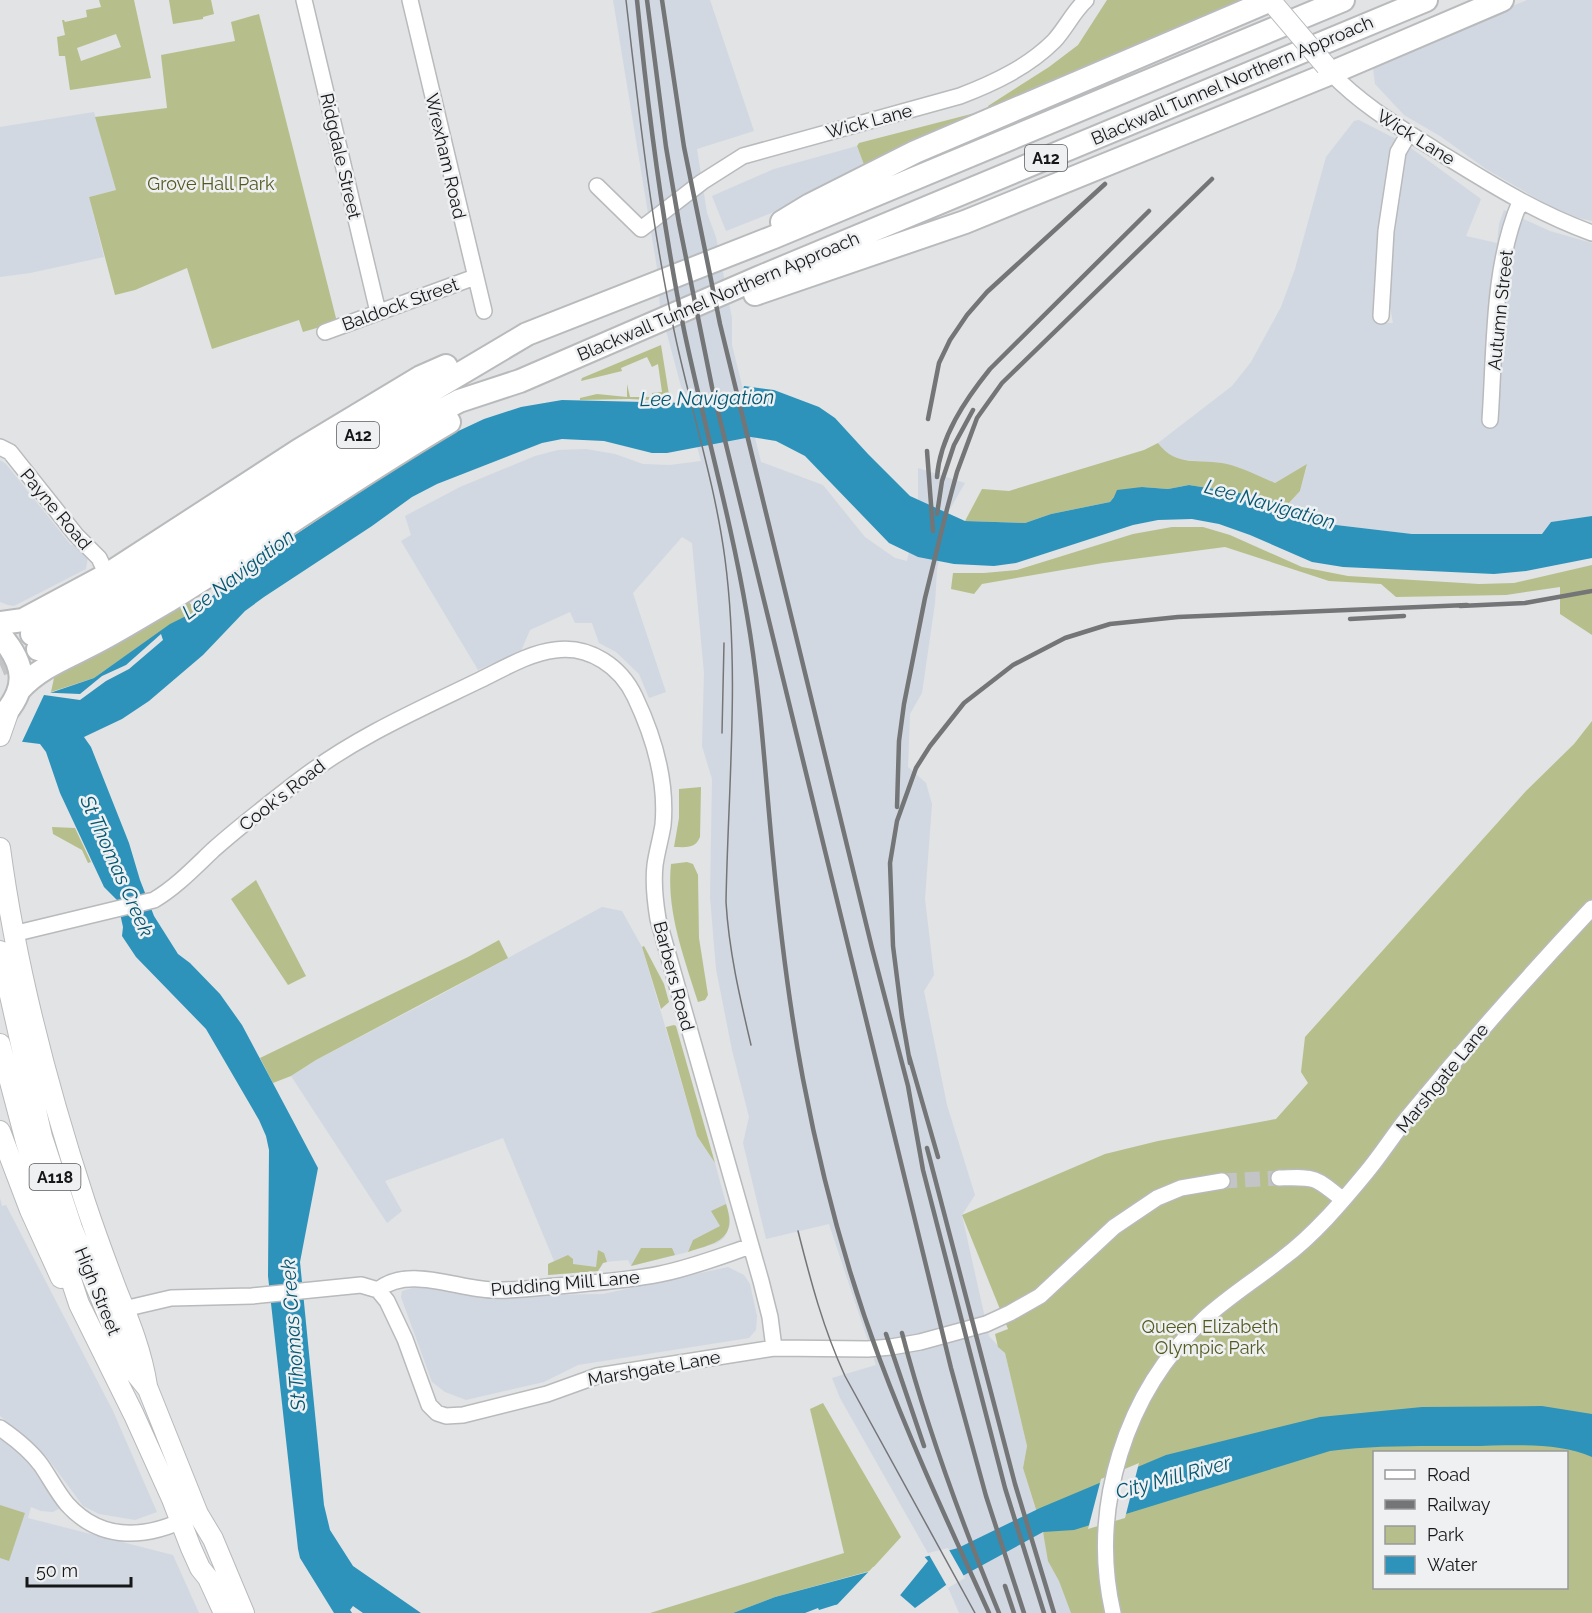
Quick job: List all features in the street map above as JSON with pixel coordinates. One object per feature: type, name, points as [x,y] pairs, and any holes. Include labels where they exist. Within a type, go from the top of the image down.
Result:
[{"type":"highway","name":"Blackwall Tunnel Northern Approach","points":[[1343,0],[732,253],[527,334],[397,411],[35,641],[122,605],[376,445],[459,401],[520,381],[667,317],[1426,0]]},
{"type":"highway","name":"A12","points":[[667,317],[761,293],[965,222],[1328,69],[1502,0]]},
{"type":"highway","name":"A12","points":[[732,253],[810,205],[915,152],[1272,2]]},
{"type":"highway","name":"A12","points":[[0,624],[23,620],[107,576],[298,451],[422,377],[527,334]]},
{"type":"highway","name":"A12","points":[[9,706],[28,679],[41,670],[103,639],[172,598],[353,481],[520,381]]},
{"type":"highway","points":[[0,635],[14,651],[19,663],[21,678],[9,706]]},
{"type":"main road","name":"Wick Lane","points":[[1272,2],[1328,69]]},
{"type":"main road","points":[[0,736],[9,706]]},
{"type":"main road","name":"High Street","points":[[0,848],[2,885],[34,1031],[63,1136],[124,1309]]},
{"type":"main road","name":"High Street","points":[[0,951],[42,1137],[72,1228],[128,1364],[148,1389],[190,1518],[191,1548],[224,1613]]},
{"type":"main road","name":"High Street","points":[[0,1044],[26,1142],[79,1304],[134,1415],[190,1518],[213,1539],[244,1613]]},
{"type":"main road","name":"A118","points":[[0,1131],[48,1253],[79,1304]]},
{"type":"main road","name":"A118","points":[[124,1309],[143,1360],[148,1389]]},
{"type":"street","name":"Ridgdale Street","points":[[304,0],[378,312]]},
{"type":"street","name":"Wrexham Road","points":[[410,0],[484,312]]},
{"type":"street","name":"Wick Lane","points":[[597,186],[641,229],[702,182],[743,156],[960,96],[986,86],[1038,55],[1068,24],[1078,7],[1086,0]]},
{"type":"street","name":"Wick Lane","points":[[1328,69],[1365,105],[1520,202],[1559,221],[1592,233]]},
{"type":"street","points":[[1381,316],[1386,231],[1398,152],[1409,133]]},
{"type":"street","name":"Autumn Street","points":[[1490,420],[1502,266],[1520,202]]},
{"type":"street","name":"Baldock Street","points":[[325,332],[475,277]]},
{"type":"street","name":"Payne Road","points":[[0,447],[10,452],[76,535],[99,558],[107,576]]},
{"type":"street","name":"Cook's Road","points":[[13,934],[104,914],[154,900],[165,894],[214,849],[264,808],[332,756],[375,730],[521,661],[556,650]]},
{"type":"street","name":"Barbers Road","points":[[556,650],[578,651],[605,660],[616,668],[635,696],[652,741],[663,785],[663,824],[655,866],[654,887],[658,919],[751,1246],[770,1317],[774,1348]]},
{"type":"street","name":"Marshgate Lane","points":[[1113,1613],[1107,1586],[1104,1550],[1112,1485],[1129,1426],[1152,1383],[1186,1337],[1220,1305],[1305,1240],[1366,1173],[1409,1115],[1445,1072],[1528,976],[1592,908]]},
{"type":"street","points":[[1279,1178],[1309,1177],[1321,1181],[1342,1199]]},
{"type":"street","name":"Marshgate Lane","points":[[378,1290],[387,1301],[405,1339],[428,1403],[437,1413],[446,1416],[463,1414],[536,1397],[597,1376],[774,1348],[879,1348],[920,1342],[986,1324],[1040,1296],[1114,1227],[1157,1198],[1180,1188],[1222,1181]]},
{"type":"street","name":"Pudding Mill Lane","points":[[378,1290],[385,1284],[422,1278],[477,1290],[507,1291],[618,1280],[660,1274],[751,1246]]},
{"type":"street","points":[[124,1309],[171,1298],[266,1295],[361,1285],[378,1290]]},
{"type":"street","points":[[0,1428],[30,1452],[73,1509],[97,1526],[123,1533],[150,1533],[190,1518]]},
{"type":"shaded area","points":[[613,0],[710,0],[754,131],[697,149],[707,213],[716,237],[732,318],[732,345],[761,462],[823,485],[865,537],[895,558],[907,561],[918,511],[918,468],[965,483],[949,511],[937,570],[935,603],[922,693],[910,714],[908,767],[926,783],[932,804],[925,899],[934,975],[924,991],[947,1105],[975,1195],[962,1215],[989,1336],[1005,1353],[1027,1446],[1023,1468],[1045,1540],[1093,1613],[959,1613],[950,1592],[840,1398],[832,1378],[876,1365],[829,1224],[766,1239],[743,1143],[749,1117],[732,1050],[716,969],[710,897],[712,779],[702,746],[704,673],[692,543],[682,537],[633,593],[666,692],[649,698],[639,674],[616,652],[599,643],[592,623],[575,623],[570,612],[530,630],[521,651],[478,670],[401,541],[411,535],[405,516],[460,487],[535,456],[558,450],[586,449],[615,454],[643,464],[670,465],[701,461],[660,308],[658,274]]},
{"type":"shaded area","points":[[1527,0],[1592,0],[1592,221],[1565,215],[1486,169],[1440,136],[1404,115],[1375,84],[1373,68],[1382,58]]},
{"type":"shaded area","points":[[94,112],[116,190],[89,197],[104,257],[0,277],[0,127]]},
{"type":"shaded area","points":[[1359,120],[1396,139],[1385,196],[1373,300],[1382,323],[1393,323],[1389,300],[1393,230],[1404,154],[1411,148],[1481,199],[1466,236],[1497,243],[1499,224],[1504,210],[1550,231],[1592,243],[1592,516],[1551,522],[1543,534],[1412,534],[1336,525],[1288,504],[1300,491],[1307,465],[1275,483],[1226,464],[1177,459],[1164,452],[1158,443],[1232,386],[1251,362],[1281,307],[1295,269],[1326,157],[1354,121]]},
{"type":"shaded area","points":[[857,146],[866,170],[726,231],[712,196],[774,169]]},
{"type":"shaded area","points":[[0,460],[6,464],[71,545],[75,545],[88,557],[86,569],[14,606],[0,602]]},
{"type":"shaded area","points":[[602,907],[622,911],[642,947],[697,1136],[715,1163],[730,1218],[730,1225],[724,1238],[717,1243],[688,1252],[631,1266],[628,1260],[604,1262],[598,1271],[548,1275],[548,1264],[554,1261],[503,1138],[385,1181],[402,1211],[387,1223],[291,1076],[316,1060]]},
{"type":"shaded area","points":[[0,1198],[2,1206],[6,1205],[113,1411],[157,1512],[135,1520],[99,1514],[83,1506],[46,1456],[0,1416]]},
{"type":"shaded area","points":[[728,1267],[744,1275],[750,1284],[757,1316],[756,1330],[749,1338],[578,1365],[544,1382],[466,1400],[445,1392],[432,1382],[401,1297],[402,1291],[416,1287],[437,1288],[474,1296],[603,1294]]},
{"type":"shaded area","points":[[0,1437],[27,1459],[62,1507],[53,1512],[31,1507],[28,1518],[173,1555],[199,1613],[0,1613]]},
{"type":"green space","points":[[99,0],[134,0],[151,78],[70,90],[65,56],[59,56],[57,37],[65,35],[62,20],[65,22],[87,17],[86,10],[101,7]],"holes":[[[116,34],[121,47],[81,61],[77,48]]]},
{"type":"green space","points":[[169,0],[211,0],[214,14],[203,17],[203,19],[173,24]]},
{"type":"green space","points":[[1107,0],[1242,0],[1242,4],[989,109],[988,106],[1049,67],[1078,45]]},
{"type":"green space","name":"Grove Hall Park","points":[[259,14],[337,322],[303,332],[299,320],[212,349],[187,268],[135,290],[115,295],[89,197],[116,190],[95,117],[167,108],[161,55],[235,41],[231,22]]},
{"type":"green space","points":[[975,113],[866,170],[857,146],[859,143]]},
{"type":"green space","points":[[661,345],[670,401],[580,400],[580,398],[597,394],[627,397],[627,384],[630,397],[652,397],[652,393],[662,392],[658,364],[652,367],[647,357],[621,368],[622,371],[581,381],[582,378]]},
{"type":"green space","points":[[1158,443],[1165,451],[1181,459],[1227,464],[1275,483],[1307,464],[1300,491],[1288,504],[1189,485],[1168,489],[1142,487],[1114,497],[1110,502],[1051,514],[1025,523],[965,521],[982,489],[1009,491],[1144,450]]},
{"type":"green space","points":[[1172,527],[1203,527],[1230,535],[1302,567],[1348,576],[1479,584],[1514,583],[1592,565],[1592,635],[1560,614],[1560,587],[1506,595],[1396,597],[1381,584],[1329,581],[1225,547],[1103,563],[982,584],[974,594],[951,589],[953,573],[1017,570],[1133,534]]},
{"type":"green space","points":[[184,596],[196,611],[164,629],[94,678],[51,692],[54,678],[71,665]]},
{"type":"green space","name":"Queen Elizabeth Olympic Park","points":[[1592,721],[1592,1613],[1071,1613],[1059,1581],[1048,1561],[1043,1532],[1023,1468],[1027,1446],[1005,1353],[998,1347],[995,1334],[1008,1329],[962,1215],[1105,1154],[1158,1141],[1276,1119],[1308,1083],[1301,1072],[1305,1037],[1526,791],[1574,744]]},
{"type":"green space","points":[[701,787],[700,837],[696,844],[674,847],[679,818],[679,789]]},
{"type":"green space","points":[[52,827],[75,828],[91,862],[88,863],[82,850],[53,834]]},
{"type":"green space","points":[[687,862],[693,864],[698,875],[699,938],[708,995],[705,1000],[698,1002],[677,934],[671,899],[671,864]]},
{"type":"green space","points":[[256,880],[306,976],[288,985],[231,899]]},
{"type":"green space","points":[[499,940],[508,958],[316,1060],[291,1076],[273,1083],[260,1058]]},
{"type":"green space","points":[[644,946],[664,984],[669,1002],[661,1009],[642,947]]},
{"type":"green space","points":[[674,1025],[715,1163],[697,1136],[666,1027]]},
{"type":"green space","points":[[726,1204],[729,1216],[727,1233],[707,1246],[688,1252],[693,1240],[720,1226],[711,1211]]},
{"type":"green space","points":[[641,1248],[672,1248],[675,1255],[631,1266]]},
{"type":"green space","points":[[598,1250],[604,1253],[607,1262],[603,1263],[598,1271],[548,1275],[548,1264],[568,1255],[573,1259],[573,1264],[596,1267]]},
{"type":"green space","points":[[823,1403],[901,1537],[870,1571],[775,1597],[733,1613],[650,1613],[844,1553],[810,1409]]},
{"type":"green space","points":[[0,1505],[25,1513],[9,1561],[0,1558]]},
{"type":"water","points":[[744,386],[774,390],[819,407],[835,418],[910,496],[965,521],[1025,523],[1051,514],[1110,502],[1117,490],[1142,487],[1168,489],[1189,485],[1288,504],[1336,525],[1412,534],[1542,534],[1551,522],[1592,516],[1592,558],[1526,571],[1494,574],[1343,567],[1312,562],[1250,535],[1219,524],[1192,519],[1158,520],[1133,525],[1016,563],[994,566],[954,564],[918,557],[889,543],[805,456],[776,441],[751,437],[667,453],[652,453],[604,441],[562,439],[542,443],[437,484],[412,497],[245,611],[203,655],[149,701],[122,719],[84,737],[91,747],[129,843],[154,916],[178,954],[220,994],[242,1025],[318,1168],[300,1262],[324,1505],[330,1530],[353,1566],[421,1613],[363,1613],[353,1606],[350,1610],[352,1613],[334,1613],[300,1558],[298,1549],[268,1276],[269,1150],[266,1136],[206,1029],[136,957],[122,936],[123,927],[117,900],[104,887],[60,793],[46,752],[40,744],[16,741],[0,705],[44,695],[94,678],[170,624],[196,611],[238,573],[388,473],[437,441],[484,419],[521,407],[562,400],[686,403],[741,398]]},
{"type":"water","name":"City Mill River","points":[[1542,1406],[1592,1414],[1592,1457],[1548,1446],[1399,1446],[1330,1451],[1074,1530],[1043,1532],[946,1585],[915,1608],[900,1595],[835,1605],[819,1610],[818,1608],[805,1613],[733,1613],[775,1597],[958,1548],[1040,1508],[1166,1455],[1320,1417],[1422,1407]]},
{"type":"pier","points":[[161,634],[163,640],[129,669],[106,681],[80,700],[44,695],[21,744],[0,746],[0,702],[33,692],[80,694],[102,676],[126,665]]},
{"type":"pier","points":[[1139,1463],[1125,1518],[1088,1529],[1101,1479]]},
{"type":"pier","points":[[948,1548],[965,1578],[948,1588],[928,1553]]},
{"type":"pier","points":[[923,1555],[928,1561],[897,1599],[834,1608],[873,1567]]},
{"type":"tunnel","points":[[0,665],[38,649]]},
{"type":"tunnel","points":[[1222,1181],[1279,1178]]},
{"type":"tram line","points":[[626,0],[646,168],[659,252],[681,363],[715,502],[725,559],[732,645],[727,921],[732,957],[751,1045]]},
{"type":"tram line","points":[[722,733],[724,643]]},
{"type":"tram line","points":[[798,1231],[824,1322],[845,1376],[975,1613]]},
{"type":"railway","points":[[637,0],[656,166],[676,289],[741,579],[752,645],[785,967],[810,1115],[845,1256],[880,1360],[946,1519],[989,1613]]},
{"type":"railway","points":[[647,0],[666,147],[712,387],[951,1368],[986,1496],[1024,1613]]},
{"type":"railway","points":[[662,0],[684,147],[720,324],[872,948],[908,1086],[923,1170],[1005,1488],[1044,1613]]},
{"type":"railway","points":[[897,807],[899,741],[925,598],[957,472],[977,418],[1002,383],[1212,179]]},
{"type":"railway","points":[[928,419],[939,363],[950,340],[967,315],[987,292],[1105,184]]},
{"type":"railway","points":[[937,477],[948,433],[972,393],[990,369],[1149,211]]},
{"type":"railway","points":[[937,514],[942,481],[954,445],[973,410]]},
{"type":"railway","points":[[927,451],[933,531]]},
{"type":"railway","points":[[1460,606],[1525,603],[1592,591]]},
{"type":"railway","points":[[910,1063],[893,946],[890,863],[897,821],[916,768],[930,746],[964,703],[1013,665],[1065,638],[1110,624],[1178,617],[1467,605]]},
{"type":"railway","points":[[1350,619],[1404,616]]},
{"type":"railway","points":[[909,1056],[938,1157]]},
{"type":"railway","points":[[927,1148],[1015,1484],[1054,1613]]},
{"type":"railway","points":[[902,1333],[922,1404],[946,1474],[999,1613]]},
{"type":"railway","points":[[886,1334],[924,1446]]},
{"type":"railway","points":[[1005,1586],[1014,1613]]},
{"type":"water label","name":"Lee Navigation","points":[[707,398]]},
{"type":"water label","name":"Lee Navigation","points":[[1270,504]]},
{"type":"water label","name":"Lee Navigation","points":[[238,574]]},
{"type":"water label","name":"St Thomas Creek","points":[[117,866]]},
{"type":"water label","name":"St Thomas Creek","points":[[293,1335]]}]
